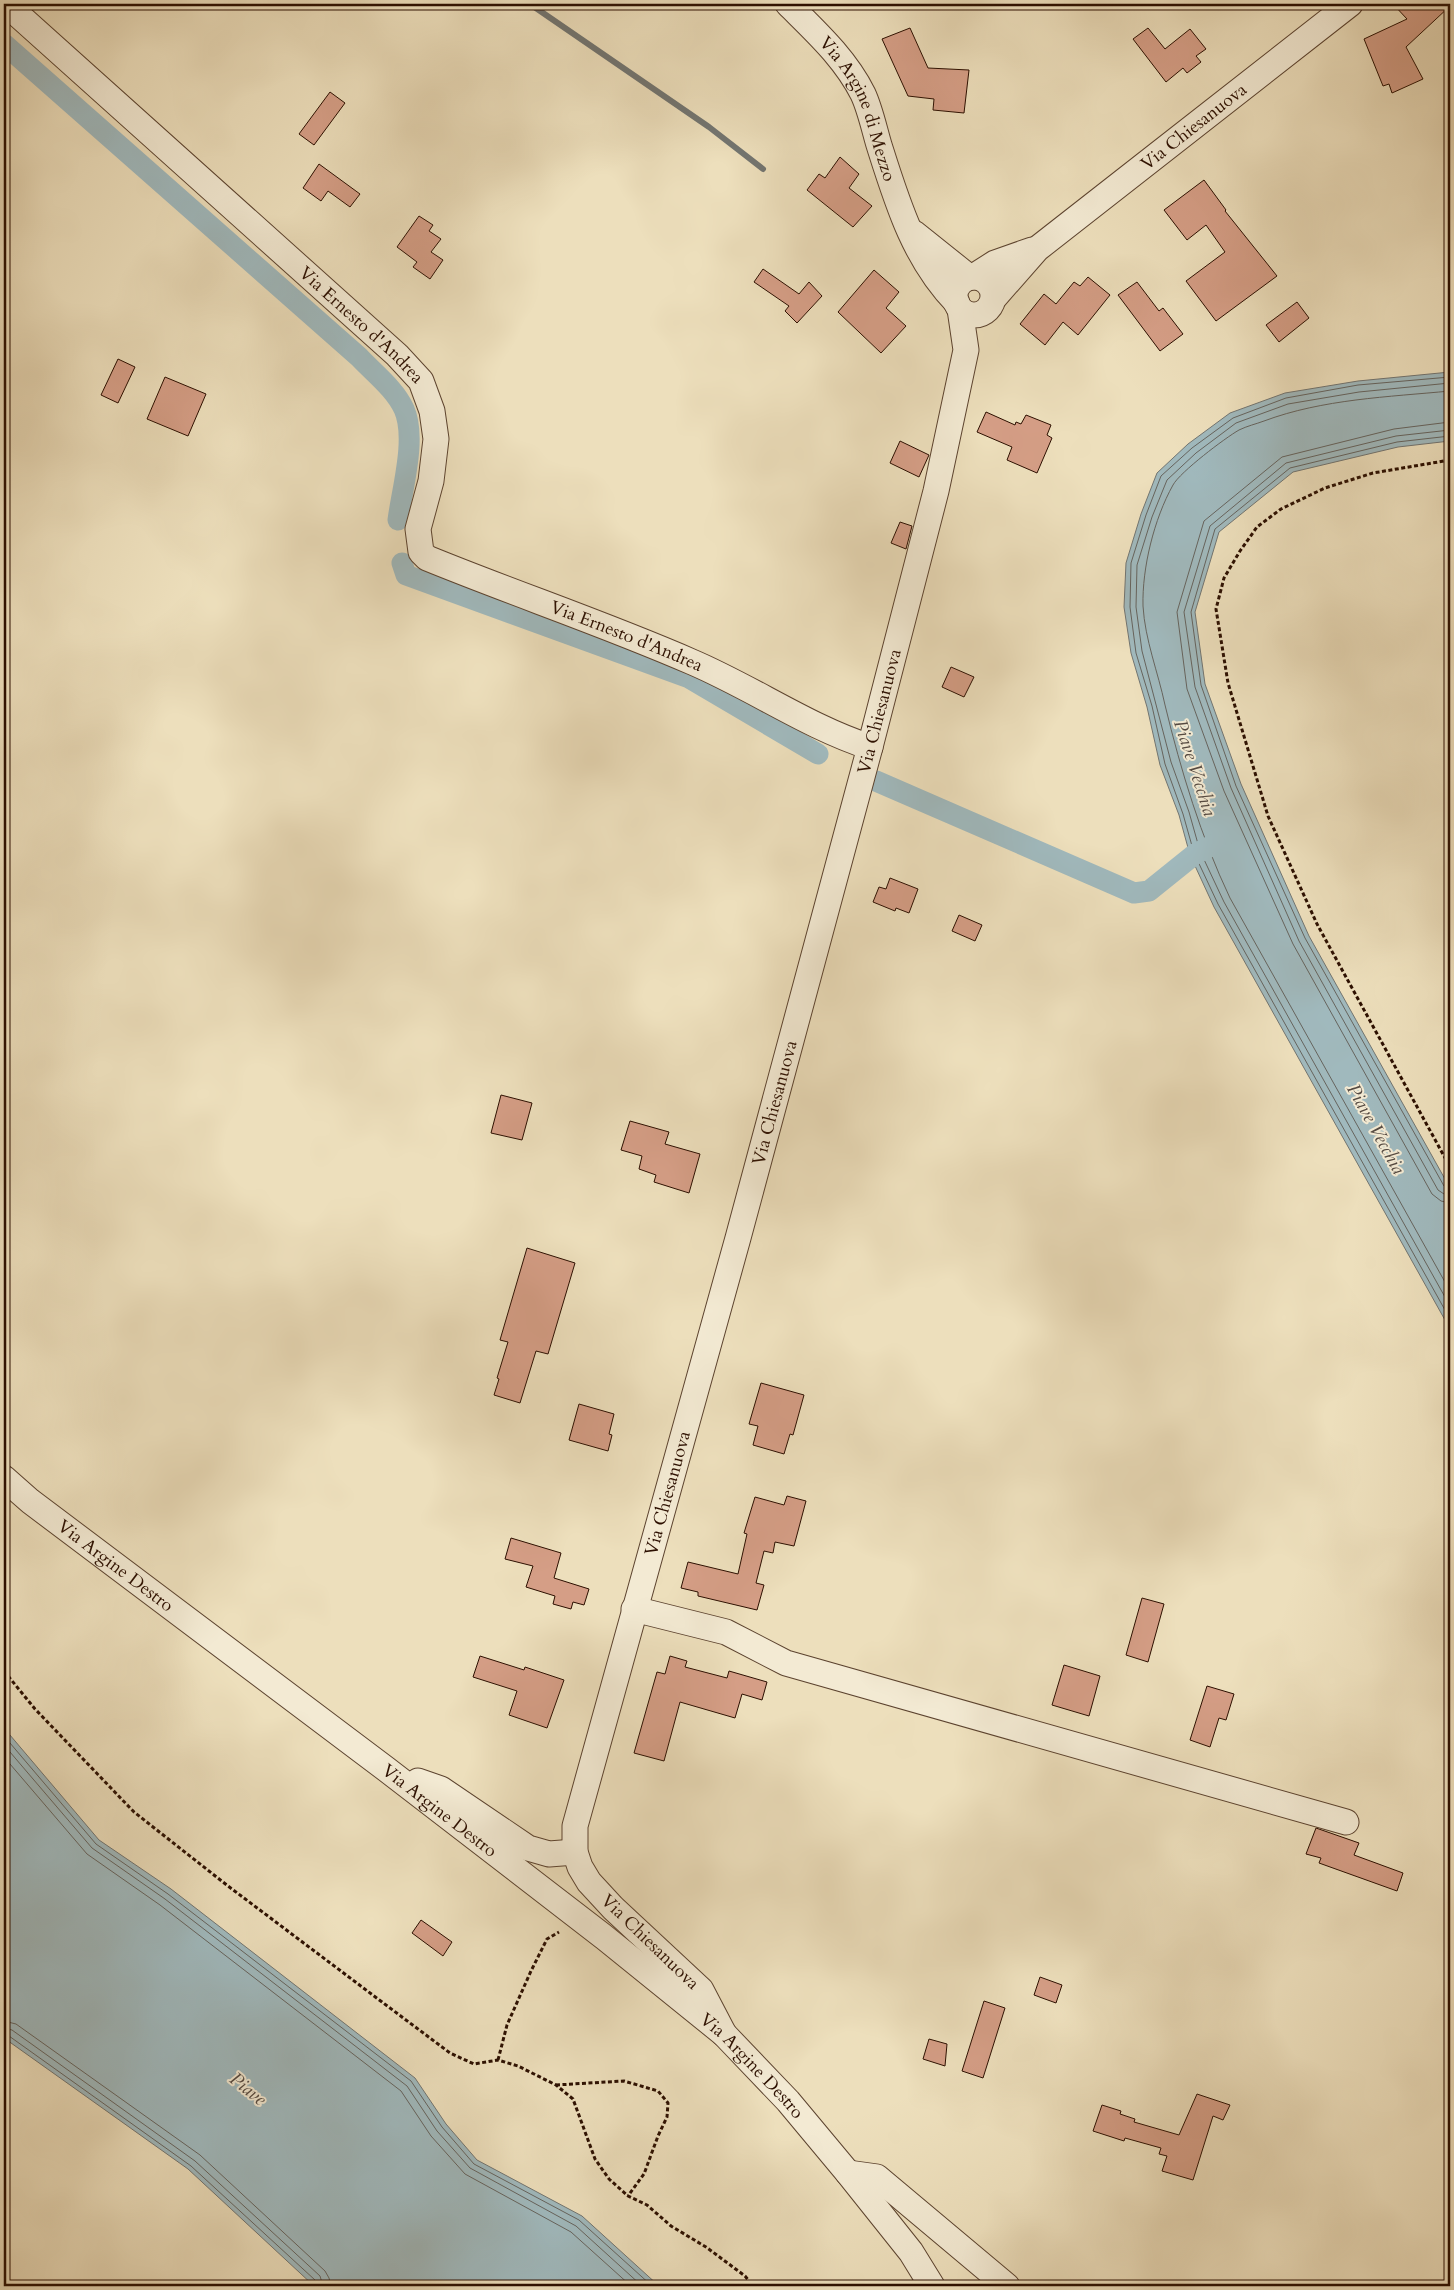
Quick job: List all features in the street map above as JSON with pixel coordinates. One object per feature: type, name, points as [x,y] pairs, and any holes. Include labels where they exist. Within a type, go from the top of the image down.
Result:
[{"type":"street","name":"Via Ernesto d'Andrea","points":[[6,4],[397,355],[421,381],[432,411],[436,439],[431,481],[418,529],[421,552],[427,558],[695,662],[839,736],[870,747]]},
{"type":"street","name":"Via Argine di Mezzo","points":[[788,4],[836,53],[863,94],[896,201],[906,226],[932,274],[973,306]]},
{"type":"street","name":"Via Chiesanuova","points":[[724,2034],[701,1990],[613,1908],[589,1882],[580,1867],[575,1852],[575,1826],[738,1238],[870,747],[936,491],[966,350],[973,306],[1037,249],[1350,4]]},
{"type":"street","name":"Via Argine di Mezzo","points":[[906,226],[971,277]]},
{"type":"street","name":"Via Chiesanuova","points":[[973,306],[956,290],[963,280],[995,263],[1037,249]]},
{"type":"street","name":"Via Argine Destro","points":[[4,1478],[30,1501],[386,1769],[611,1942],[724,2034],[788,2101],[848,2172],[911,2252],[932,2286]]},
{"type":"street","points":[[634,1609],[726,1632],[786,1663],[1346,1822]]},
{"type":"street","points":[[386,1769],[441,1789],[528,1848],[549,1854],[575,1852]]},
{"type":"street","points":[[848,2172],[877,2177],[1008,2286]]},
{"type":"path","points":[[1450,460],[1373,474],[1325,488],[1281,509],[1257,527],[1240,550],[1224,578],[1216,609],[1228,683],[1268,816],[1317,924],[1450,1168]]},
{"type":"path","points":[[4,1671],[35,1709],[134,1812],[228,1886],[450,2053],[474,2064],[498,2060],[518,2066],[556,2084],[573,2099],[595,2159],[608,2178],[628,2196],[647,2205],[671,2226],[706,2247],[745,2276],[753,2286]]},
{"type":"path","points":[[498,2060],[507,2025],[547,1939],[558,1931],[566,1934]]},
{"type":"path","points":[[556,2084],[624,2081],[658,2090],[668,2103],[667,2117],[644,2174],[628,2196]]},
{"type":"path","points":[[4,2272],[9,2286]]},
{"type":"water","name":"Piave Vecchia","points":[[1450,372],[1450,441],[1398,447],[1293,472],[1219,532],[1195,612],[1205,684],[1241,784],[1309,936],[1450,1188],[1450,1329],[1214,907],[1190,855],[1179,815],[1160,765],[1147,707],[1131,653],[1124,607],[1126,563],[1141,514],[1157,473],[1188,444],[1230,413],[1285,393],[1358,381]]},
{"type":"water","name":"Piave","points":[[4,1728],[99,1840],[171,1889],[415,2078],[446,2124],[477,2160],[582,2216],[659,2286],[314,2286],[188,2169],[4,2038]]},
{"type":"building","points":[[1393,4],[1450,4],[1450,6],[1406,47],[1423,79],[1392,93],[1389,84],[1383,86],[1364,39],[1407,19]]},
{"type":"building","points":[[910,28],[928,68],[969,70],[964,113],[933,110],[934,99],[908,96],[882,39]]},
{"type":"building","points":[[1148,28],[1165,49],[1190,29],[1206,49],[1196,56],[1201,62],[1187,73],[1183,68],[1166,82],[1133,39]]},
{"type":"building","points":[[330,92],[345,103],[314,145],[299,134]]},
{"type":"building","points":[[840,157],[859,174],[849,188],[872,206],[853,227],[807,190],[819,174],[825,178]]},
{"type":"building","points":[[319,164],[360,194],[350,207],[328,191],[321,201],[303,188]]},
{"type":"building","points":[[1204,180],[1225,211],[1277,276],[1216,321],[1186,281],[1225,252],[1206,225],[1187,240],[1164,210]]},
{"type":"building","points":[[419,216],[433,225],[429,231],[441,239],[431,252],[443,260],[430,279],[413,267],[417,262],[397,247]]},
{"type":"building","points":[[763,269],[799,294],[809,282],[822,296],[797,323],[785,311],[789,306],[754,282]]},
{"type":"building","points":[[874,270],[899,292],[886,308],[906,326],[881,353],[838,312]]},
{"type":"building","points":[[1088,277],[1110,295],[1078,335],[1063,322],[1045,345],[1020,324],[1044,294],[1056,304],[1074,282],[1080,286]]},
{"type":"building","points":[[1137,282],[1159,311],[1163,308],[1183,334],[1160,351],[1118,295]]},
{"type":"building","points":[[1297,302],[1309,318],[1279,342],[1266,325]]},
{"type":"building","points":[[118,359],[135,367],[118,403],[101,395]]},
{"type":"building","points":[[165,377],[206,394],[188,436],[147,419]]},
{"type":"building","points":[[986,412],[1015,425],[1016,422],[1021,424],[1026,415],[1051,425],[1047,435],[1052,438],[1037,473],[1007,460],[1012,447],[977,432]]},
{"type":"building","points":[[900,441],[929,455],[919,477],[890,463]]},
{"type":"building","points":[[900,522],[912,526],[906,549],[891,543]]},
{"type":"building","points":[[951,667],[974,677],[964,697],[942,687]]},
{"type":"building","points":[[890,878],[918,889],[909,913],[896,908],[895,911],[873,902],[879,887],[886,889]]},
{"type":"building","points":[[959,915],[982,925],[975,941],[952,931]]},
{"type":"building","points":[[501,1095],[532,1103],[522,1140],[491,1133]]},
{"type":"building","points":[[630,1121],[669,1132],[665,1144],[700,1154],[689,1193],[654,1182],[656,1175],[639,1169],[642,1156],[621,1150]]},
{"type":"building","points":[[527,1248],[575,1263],[548,1354],[536,1351],[520,1403],[494,1395],[508,1342],[500,1340]]},
{"type":"building","points":[[761,1383],[804,1395],[793,1435],[790,1434],[784,1454],[753,1445],[758,1426],[749,1424]]},
{"type":"building","points":[[579,1404],[614,1414],[609,1434],[612,1435],[608,1451],[569,1440]]},
{"type":"building","points":[[787,1496],[806,1501],[794,1546],[775,1542],[773,1553],[764,1551],[756,1583],[764,1585],[757,1610],[698,1596],[698,1592],[681,1588],[688,1562],[738,1574],[747,1534],[744,1533],[755,1497],[784,1505]]},
{"type":"building","points":[[511,1538],[561,1553],[554,1578],[589,1589],[584,1605],[573,1602],[571,1609],[553,1604],[555,1596],[526,1587],[533,1566],[505,1559]]},
{"type":"building","points":[[1142,1598],[1164,1604],[1148,1662],[1126,1655]]},
{"type":"building","points":[[480,1656],[524,1670],[525,1667],[564,1680],[547,1728],[509,1715],[517,1691],[473,1677]]},
{"type":"building","points":[[670,1656],[687,1661],[685,1667],[727,1678],[729,1671],[767,1682],[762,1700],[742,1694],[735,1718],[680,1702],[664,1761],[634,1753],[657,1672],[665,1674]]},
{"type":"building","points":[[1064,1665],[1100,1676],[1089,1716],[1052,1705]]},
{"type":"building","points":[[1207,1686],[1234,1694],[1226,1720],[1219,1718],[1210,1747],[1190,1740]]},
{"type":"building","points":[[1316,1828],[1359,1843],[1354,1855],[1403,1873],[1397,1891],[1319,1863],[1321,1858],[1306,1854]]},
{"type":"building","points":[[421,1920],[452,1942],[443,1956],[412,1933]]},
{"type":"building","points":[[1040,1977],[1062,1985],[1056,2003],[1034,1995]]},
{"type":"building","points":[[984,2001],[1005,2008],[983,2078],[962,2071]]},
{"type":"building","points":[[929,2039],[947,2044],[945,2066],[923,2059]]},
{"type":"building","points":[[1197,2094],[1230,2105],[1223,2120],[1213,2116],[1193,2180],[1162,2171],[1167,2156],[1159,2154],[1161,2148],[1125,2138],[1124,2141],[1093,2131],[1102,2105],[1121,2111],[1120,2114],[1135,2119],[1134,2122],[1179,2135]]},
{"type":"waterway","points":[[530,4],[709,127],[763,169]]},
{"type":"waterway","points":[[4,44],[359,357],[390,388],[404,409],[408,421],[409,434],[409,449],[398,520]]},
{"type":"waterway","points":[[402,563],[406,575],[689,678],[818,754]]},
{"type":"waterway","points":[[876,781],[1134,893],[1149,891],[1195,854],[1215,844]]}]
